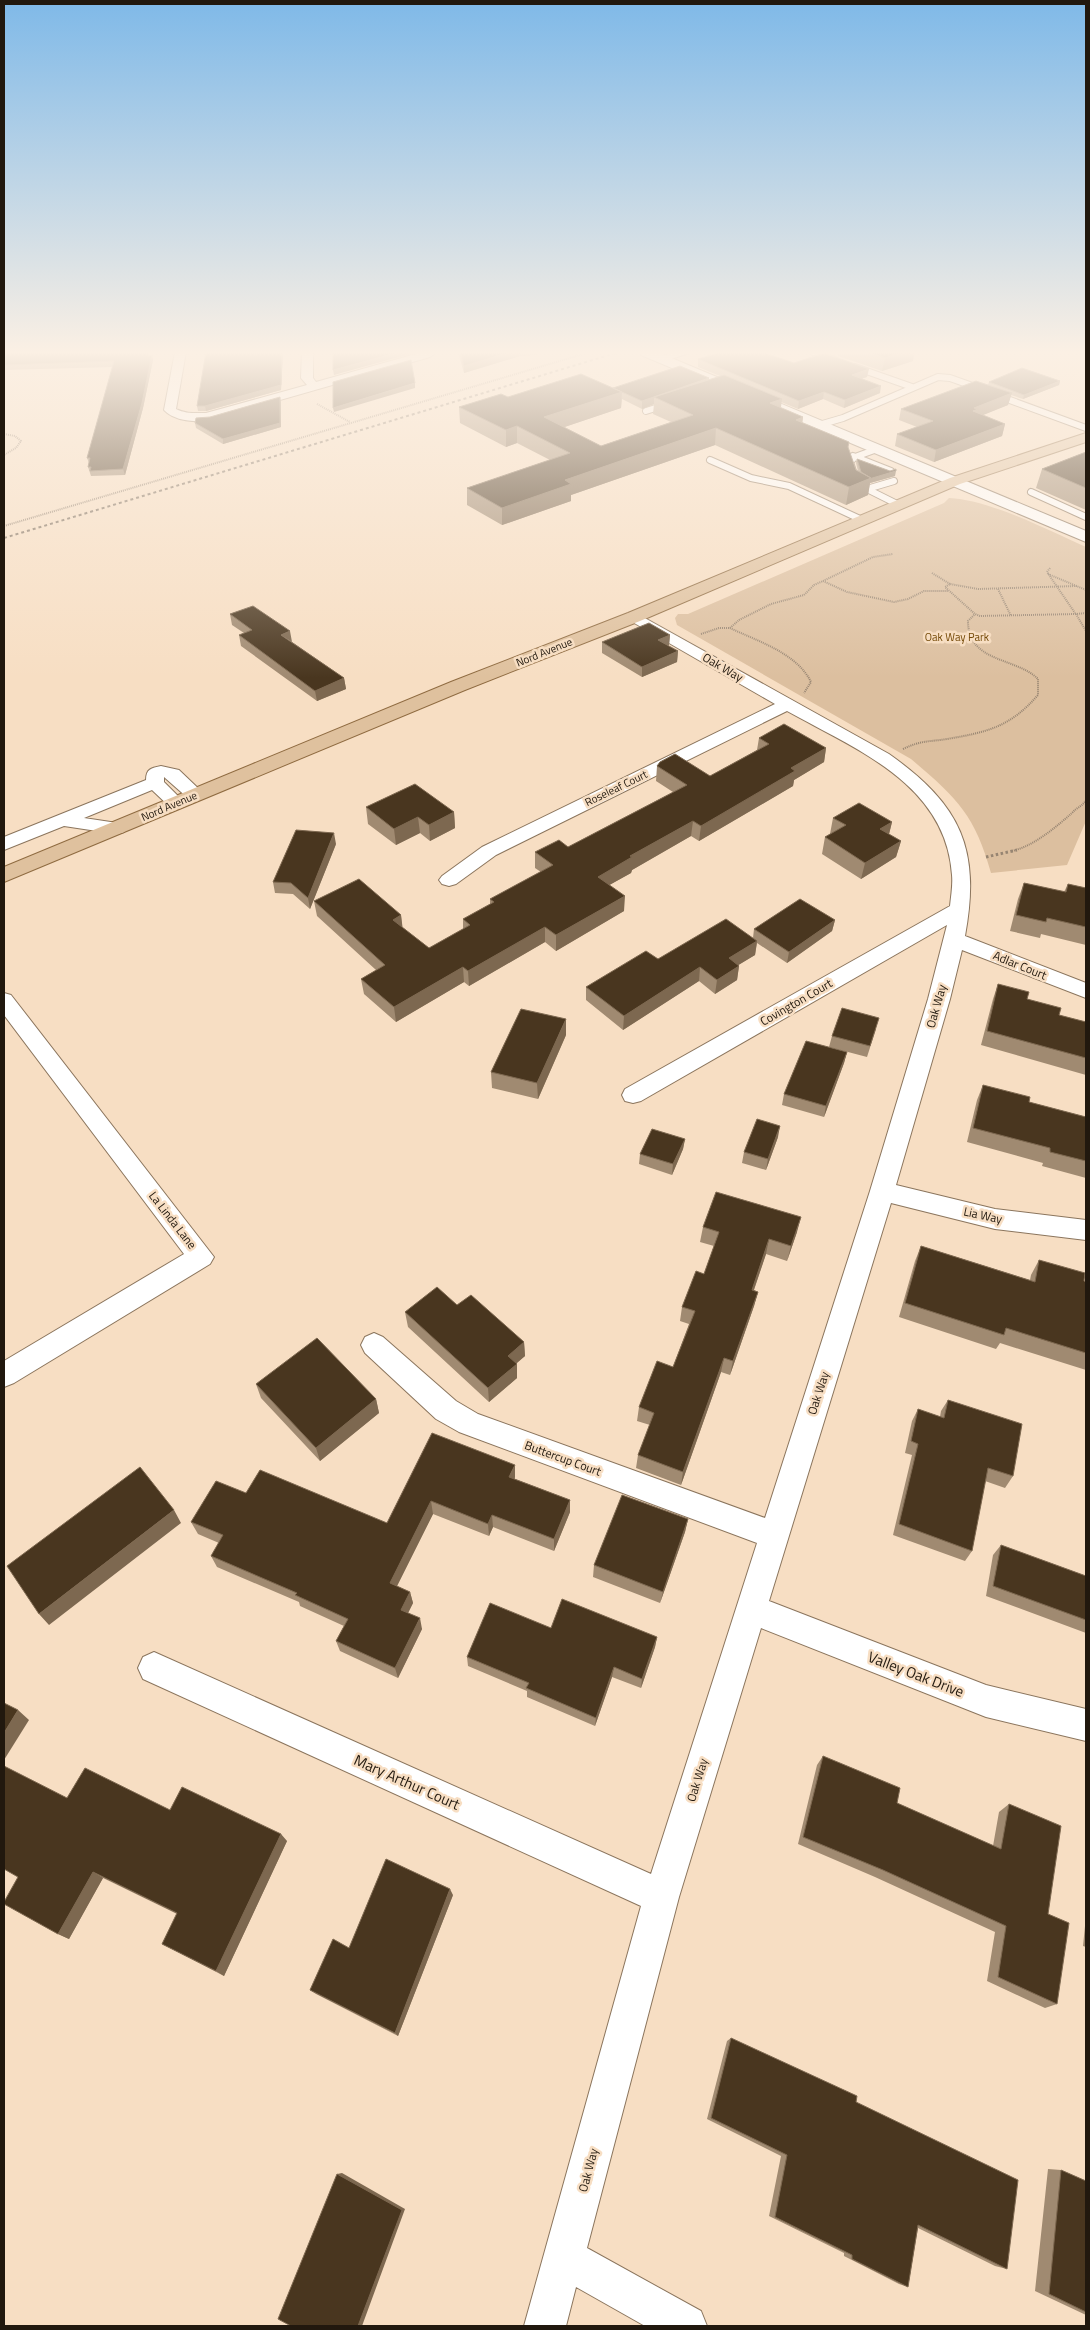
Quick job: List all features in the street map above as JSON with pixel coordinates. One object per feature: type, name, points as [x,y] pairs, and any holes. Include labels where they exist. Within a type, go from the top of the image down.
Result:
[{"type":"main road","name":"Nord Avenue","points":[[4,876],[449,690],[634,617],[862,520],[955,482],[1017,461]]},
{"type":"street","points":[[905,461],[1086,538]]},
{"type":"street","name":"Oak Way","points":[[545,2326],[565,2258],[660,1897],[882,1191],[939,999],[960,909],[962,876],[956,844],[945,819],[922,787],[883,758],[794,700],[634,617]]},
{"type":"street","name":"Roseleaf Court","points":[[449,880],[489,850],[794,700]]},
{"type":"street","points":[[4,844],[62,820],[157,776],[173,774],[195,795]]},
{"type":"street","points":[[157,776],[176,803]]},
{"type":"street","points":[[62,820],[117,828]]},
{"type":"street","name":"Covington Court","points":[[633,1095],[960,909]]},
{"type":"street","name":"Adlar Court","points":[[954,939],[1086,991]]},
{"type":"street","name":"La Linda Lane","points":[[4,1000],[202,1257],[4,1375]]},
{"type":"street","name":"Lia Way","points":[[882,1191],[995,1219],[1086,1230]]},
{"type":"street","name":"Buttercup Court","points":[[374,1345],[446,1410],[470,1424],[774,1535]]},
{"type":"street","name":"Valley Oak Drive","points":[[750,1609],[986,1701],[1086,1725]]},
{"type":"street","name":"Mary Arthur Court","points":[[154,1668],[660,1897]]},
{"type":"street","points":[[565,2258],[686,2326]]},
{"type":"lane","points":[[712,461],[751,478],[789,486],[862,520]]},
{"type":"lane","points":[[851,461],[856,484],[899,505]]},
{"type":"lane","points":[[864,461],[891,471]]},
{"type":"lane","points":[[870,463],[873,471]]},
{"type":"lane","points":[[867,489],[877,484],[894,481]]},
{"type":"lane","points":[[1031,492],[1086,517]]},
{"type":"path","points":[[4,526],[221,461]]},
{"type":"path","points":[[730,628],[739,620],[771,604],[804,595],[814,585],[873,557],[893,554]]},
{"type":"path","points":[[1048,574],[1050,568]]},
{"type":"path","points":[[932,573],[950,584],[967,584],[978,589],[1077,586]]},
{"type":"path","points":[[839,574],[844,576]]},
{"type":"path","points":[[1048,574],[1086,590]]},
{"type":"path","points":[[1048,574],[1086,631]]},
{"type":"path","points":[[823,581],[848,592],[894,602],[908,599],[924,591],[948,591]]},
{"type":"path","points":[[950,584],[945,587],[948,591],[975,614],[990,617],[1086,613]]},
{"type":"path","points":[[998,589],[1012,616]]},
{"type":"path","points":[[902,750],[920,741],[947,739],[1000,727],[1023,712],[1038,695],[1038,679],[1030,671],[994,658],[977,647],[968,626],[968,621],[975,614]]},
{"type":"path","points":[[693,637],[719,628],[730,628],[781,653],[803,670],[811,682],[794,700]]},
{"type":"path","points":[[986,857],[1020,849],[1063,822],[1073,811],[1083,806],[1086,800]]},
{"type":"green space","name":"Oak Way Park","points":[[949,498],[983,504],[1001,510],[1086,547],[1086,821],[1067,865],[991,873],[978,836],[962,809],[941,785],[911,759],[677,625],[675,618],[678,614],[688,614],[944,503]]},
{"type":"building","points":[[89,461],[125,461],[123,469],[90,471],[91,467],[88,467]]},
{"type":"building","points":[[547,461],[621,461],[565,480],[571,484],[502,508],[467,488]]},
{"type":"building","points":[[790,461],[853,461],[856,470],[871,478],[849,487]]},
{"type":"building","points":[[858,461],[890,471],[896,469],[896,471],[869,479],[871,478],[861,472]]},
{"type":"building","points":[[1063,461],[1086,461],[1086,488],[1042,469]]},
{"type":"building","points":[[253,606],[290,631],[281,635],[344,678],[315,691],[239,635],[252,630],[230,614]]},
{"type":"building","points":[[649,623],[670,635],[658,640],[678,651],[642,667],[602,642]]},
{"type":"building","points":[[784,724],[826,748],[791,768],[795,771],[701,826],[693,821],[630,856],[632,857],[598,877],[625,896],[556,935],[545,927],[468,971],[463,967],[394,1007],[361,979],[385,965],[314,901],[359,879],[401,915],[393,920],[429,948],[470,925],[463,919],[494,902],[490,899],[553,865],[535,852],[559,840],[568,847],[687,785],[657,766],[660,762],[675,754],[710,776],[769,744],[759,738]]},
{"type":"building","points":[[415,784],[454,812],[429,825],[418,817],[394,829],[366,807]]},
{"type":"building","points":[[859,803],[892,822],[880,829],[901,841],[865,863],[825,837],[846,825],[833,818]]},
{"type":"building","points":[[296,830],[334,833],[308,898],[291,883],[273,882]]},
{"type":"building","points":[[1024,883],[1066,892],[1068,884],[1086,888],[1086,927],[1047,918],[1046,922],[1016,915]]},
{"type":"building","points":[[800,899],[835,920],[789,952],[754,929]]},
{"type":"building","points":[[726,919],[757,941],[729,958],[739,966],[717,980],[700,967],[624,1016],[586,987],[646,951],[658,959]]},
{"type":"building","points":[[998,984],[1029,992],[1027,999],[1061,1008],[1059,1015],[1086,1022],[1086,1058],[987,1031]]},
{"type":"building","points":[[842,1008],[879,1018],[870,1046],[832,1036]]},
{"type":"building","points":[[521,1009],[566,1019],[537,1083],[491,1072]]},
{"type":"building","points":[[806,1041],[847,1052],[826,1106],[784,1094]]},
{"type":"building","points":[[983,1085],[1030,1097],[1029,1102],[1086,1117],[1086,1161],[1050,1152],[1050,1148],[973,1128]]},
{"type":"building","points":[[757,1119],[780,1126],[768,1159],[744,1152]]},
{"type":"building","points":[[652,1129],[685,1139],[673,1164],[640,1154]]},
{"type":"building","points":[[716,1192],[801,1217],[791,1246],[769,1239],[752,1290],[758,1292],[733,1361],[724,1358],[683,1472],[638,1455],[654,1413],[639,1407],[657,1361],[673,1367],[695,1311],[682,1307],[696,1271],[704,1274],[719,1232],[703,1227]]},
{"type":"building","points":[[921,1246],[1035,1282],[1039,1260],[1085,1273],[1086,1353],[1006,1328],[1004,1335],[905,1303]]},
{"type":"building","points":[[437,1287],[457,1305],[471,1295],[524,1342],[508,1356],[517,1364],[488,1388],[405,1312]]},
{"type":"building","points":[[317,1338],[376,1399],[316,1448],[256,1384]]},
{"type":"building","points":[[948,1400],[1022,1424],[1013,1476],[988,1468],[972,1551],[899,1524],[918,1444],[911,1441],[918,1409],[944,1418]]},
{"type":"building","points":[[432,1433],[515,1465],[509,1477],[570,1500],[554,1539],[492,1515],[488,1524],[431,1501],[390,1583],[410,1592],[401,1610],[420,1618],[395,1668],[336,1641],[348,1619],[295,1595],[297,1593],[211,1556],[223,1535],[191,1522],[216,1481],[246,1493],[260,1470],[387,1523]]},
{"type":"building","points":[[140,1467],[174,1510],[39,1614],[7,1566]]},
{"type":"building","points":[[622,1495],[688,1519],[663,1592],[594,1565]]},
{"type":"building","points":[[1001,1545],[1086,1576],[1086,1620],[993,1586]]},
{"type":"building","points":[[562,1599],[657,1637],[642,1679],[614,1667],[596,1718],[526,1688],[529,1683],[467,1657],[490,1603],[551,1628]]},
{"type":"building","points":[[4,1703],[18,1710],[4,1733]]},
{"type":"building","points":[[823,1756],[900,1788],[897,1803],[1001,1849],[1009,1804],[1061,1826],[1048,1914],[1069,1923],[1057,2004],[998,1977],[1006,1926],[883,1870],[803,1837]]},
{"type":"building","points":[[4,1766],[67,1798],[85,1768],[170,1810],[182,1787],[281,1834],[216,1971],[162,1944],[177,1913],[93,1872],[58,1934],[4,1904],[18,1877],[4,1869]]},
{"type":"building","points":[[386,1859],[450,1889],[395,2033],[310,1990],[333,1939],[349,1948]]},
{"type":"building","points":[[731,2038],[857,2096],[856,2102],[1018,2180],[1007,2269],[918,2225],[908,2287],[852,2259],[852,2255],[775,2217],[787,2155],[711,2118]]},
{"type":"building","points":[[1061,2170],[1086,2181],[1086,2312],[1049,2294]]},
{"type":"building","points":[[337,2174],[402,2210],[358,2326],[291,2326],[278,2319]]},
{"type":"railway","points":[[4,538],[259,461]]}]
